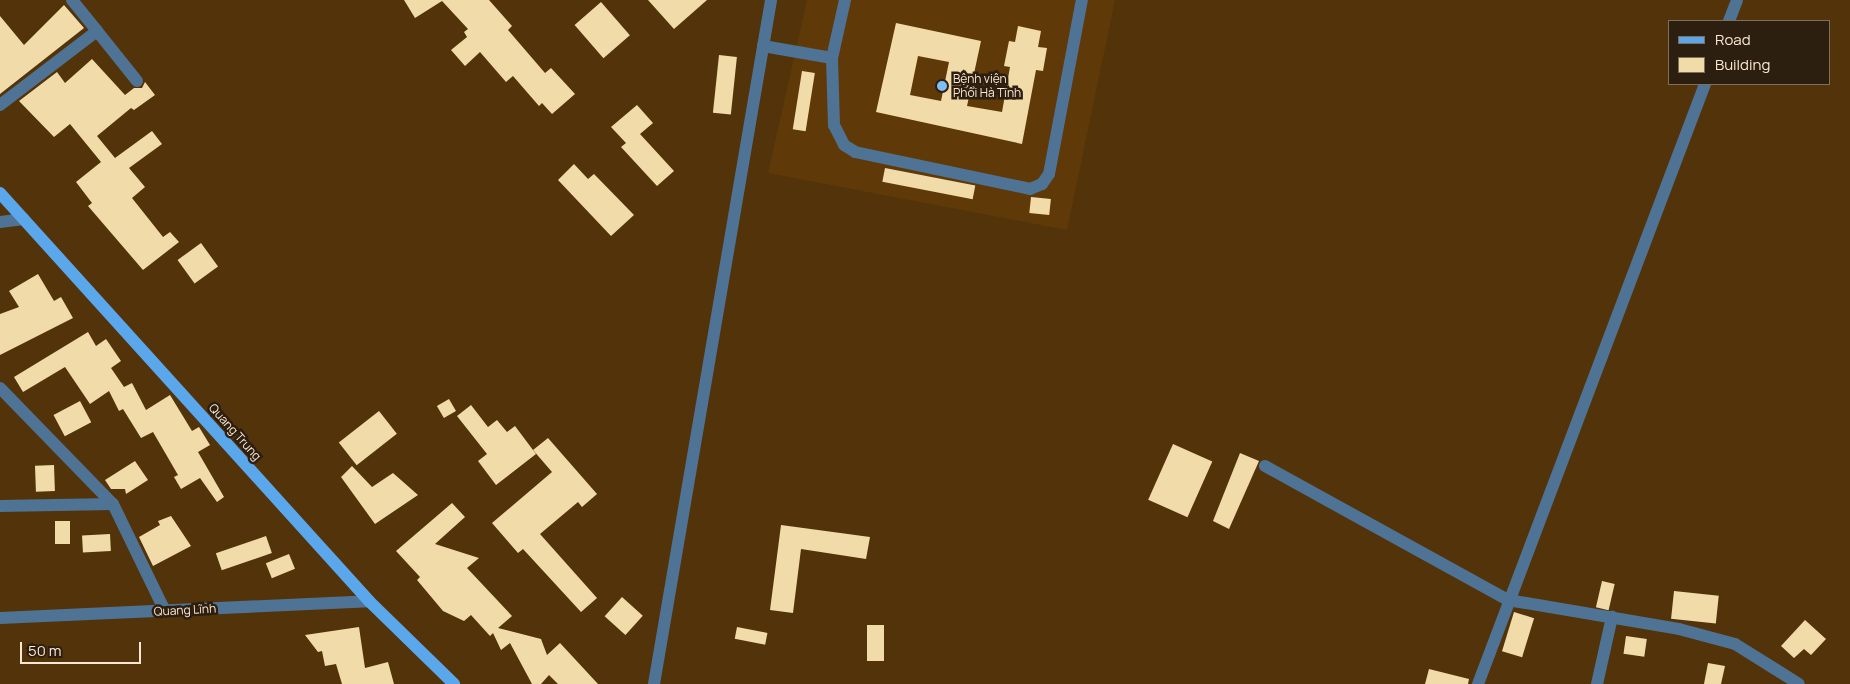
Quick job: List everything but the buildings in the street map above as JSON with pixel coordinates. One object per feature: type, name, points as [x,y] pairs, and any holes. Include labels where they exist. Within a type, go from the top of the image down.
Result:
[{"type":"main road","name":"Quang Trung","points":[[0,193],[369,601],[454,684]]},
{"type":"street","points":[[72,0],[137,81]]},
{"type":"street","points":[[654,684],[771,0]]},
{"type":"street","points":[[845,0],[832,58],[834,125],[847,148],[864,154],[1035,188],[1050,174],[1082,0]]},
{"type":"street","points":[[1729,20],[1737,0]]},
{"type":"street","points":[[0,105],[97,31]]},
{"type":"street","points":[[763,46],[832,58]]},
{"type":"street","points":[[1478,684],[1508,600],[1705,85]]},
{"type":"street","points":[[0,222],[24,219]]},
{"type":"street","points":[[1,390],[113,504],[165,611]]},
{"type":"street","points":[[1265,466],[1508,600],[1612,616],[1679,629],[1735,644],[1799,684]]},
{"type":"street","points":[[0,506],[113,504]]},
{"type":"street","name":"Quang Lĩnh","points":[[0,618],[369,601]]},
{"type":"street","points":[[1597,684],[1612,616]]},
{"type":"shaded area","name":"Bệnh viện Phổi Hà Tĩnh","points":[[807,0],[1115,0],[1067,230],[768,173]]},
{"type":"place","name":"Bệnh viện Phổi Hà Tĩnh","points":[[942,86]]}]
